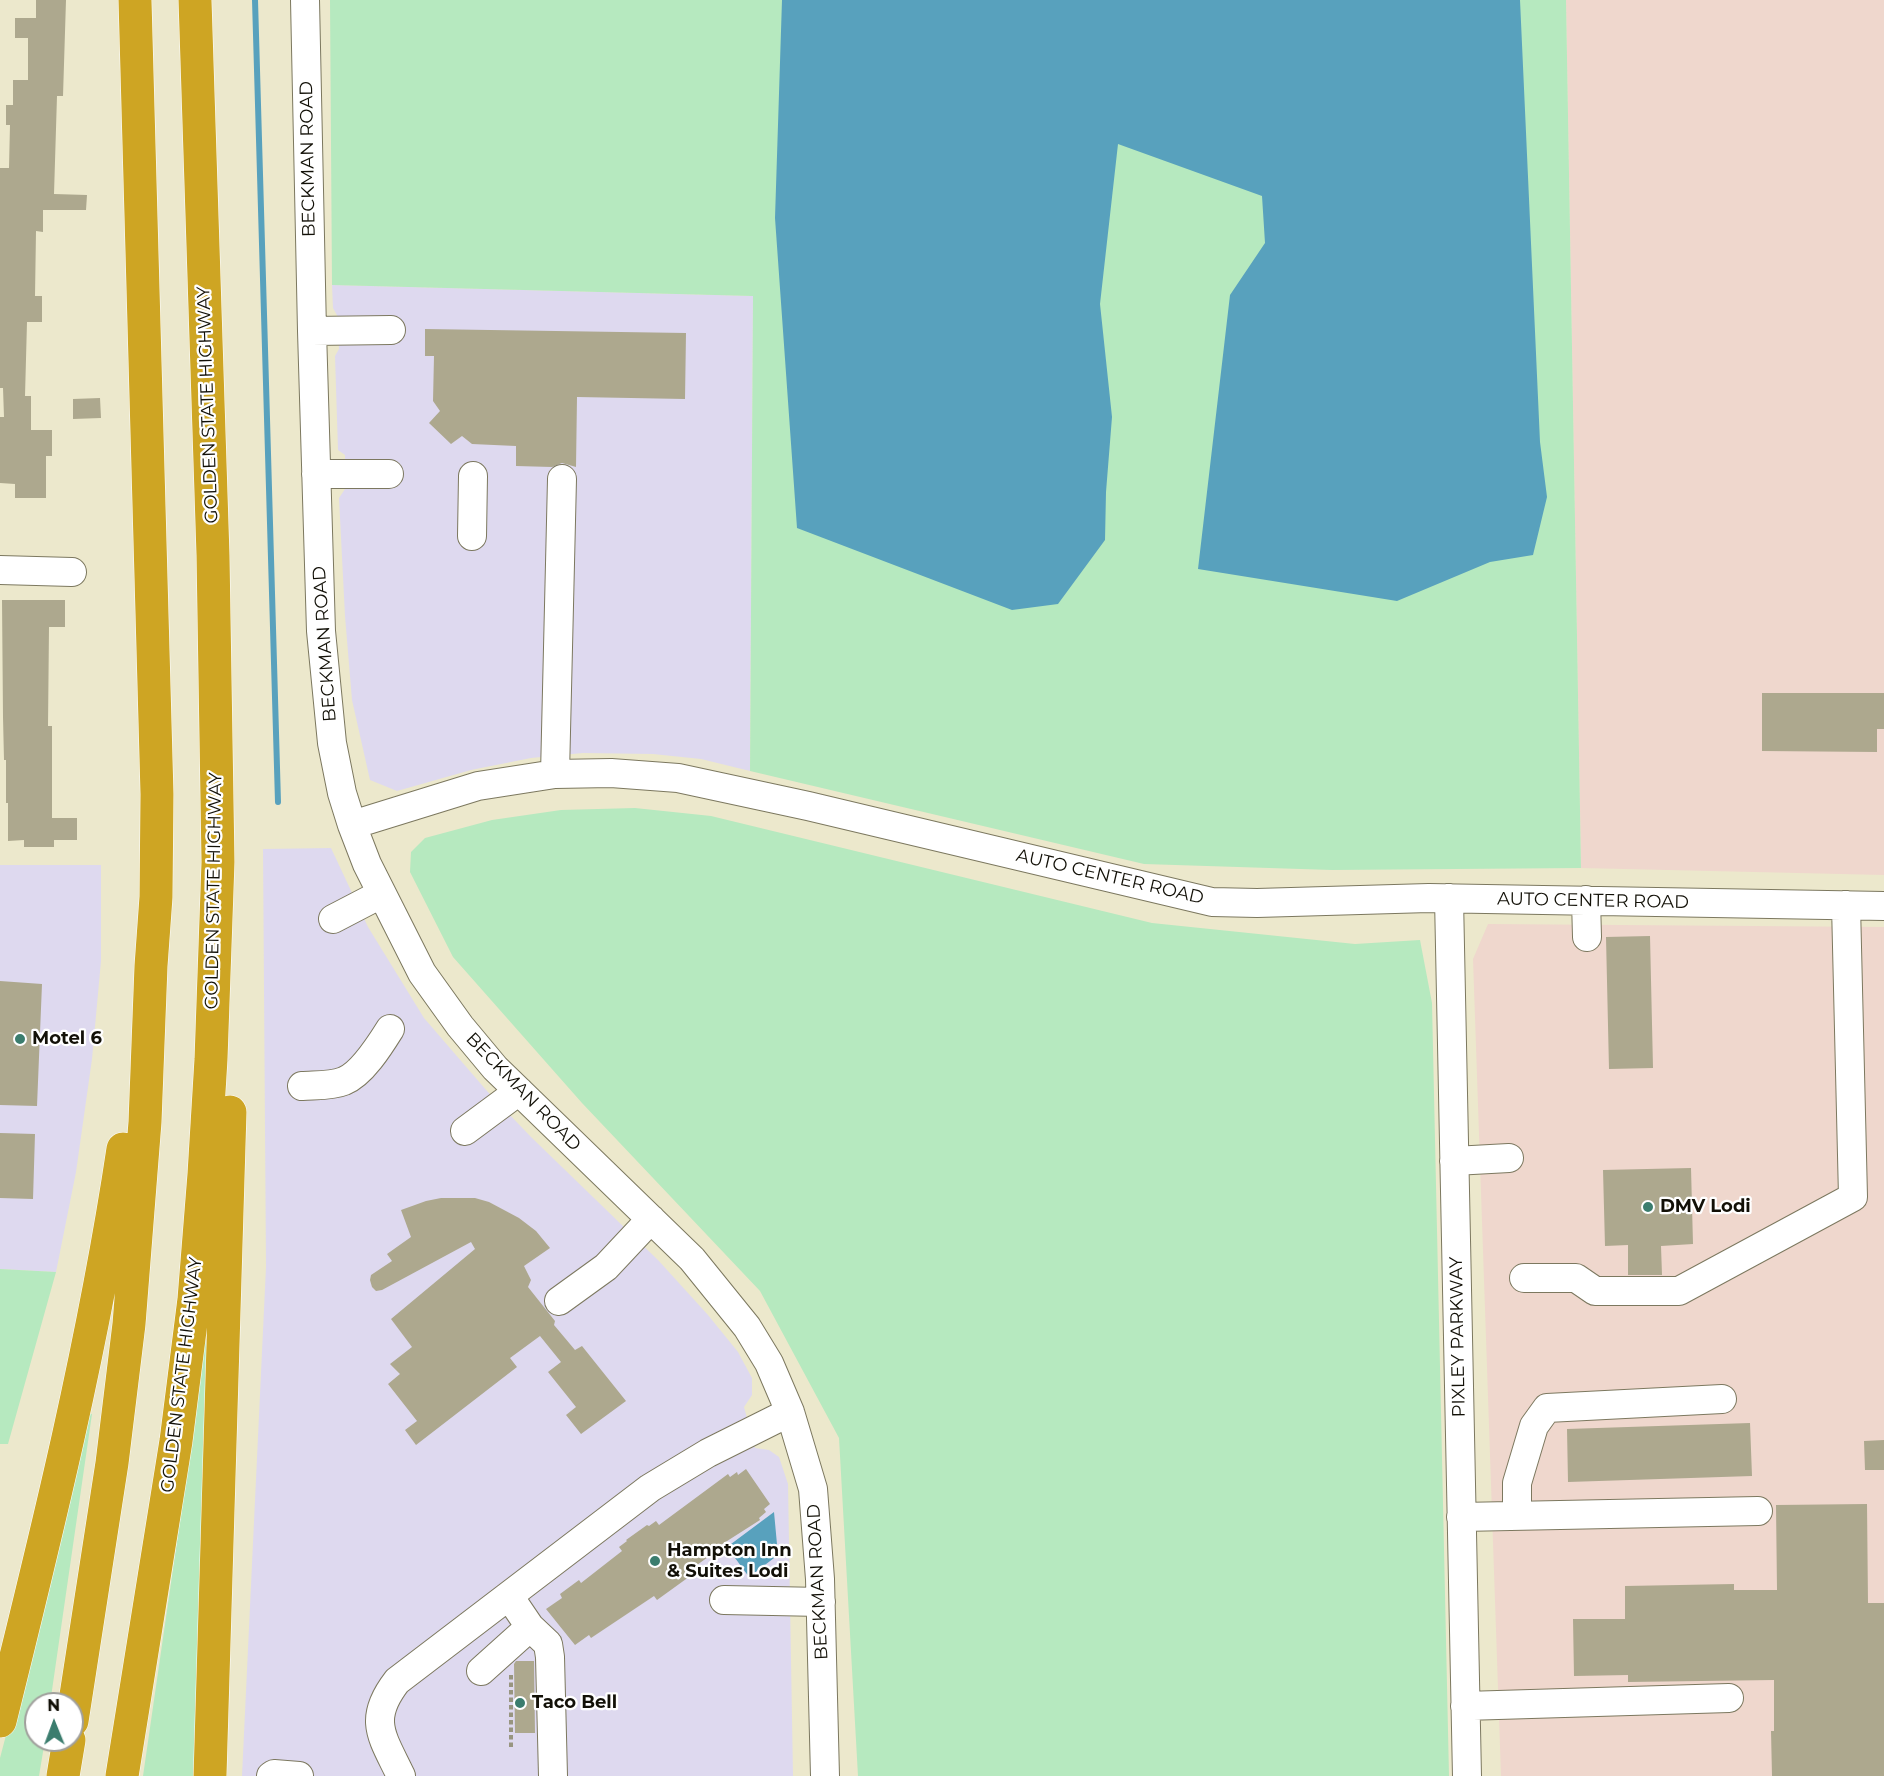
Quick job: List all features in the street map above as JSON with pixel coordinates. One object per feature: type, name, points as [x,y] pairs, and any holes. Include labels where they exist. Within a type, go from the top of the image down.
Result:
[{"type":"highway","points":[[76,1692],[112,1463],[129,1324],[145,1122],[156,897],[157,794],[135,0]]},
{"type":"highway","name":"GOLDEN STATE HIGHWAY","points":[[122,1776],[176,1441],[194,1299],[210,1070],[219,861],[213,555],[195,0]]},
{"type":"highway","points":[[210,1776],[231,1080],[219,861]]},
{"type":"highway","points":[[0,1721],[55,1501],[114,1214],[151,966]]},
{"type":"highway","points":[[63,1776],[67,1752]]},
{"type":"street","name":"BECKMAN ROAD","points":[[305,0],[321,632],[332,743],[342,793],[367,864],[381,894],[429,981],[460,1026],[495,1068],[692,1259],[747,1327],[770,1363],[790,1412],[813,1489],[818,1530],[825,1776]]},
{"type":"street","points":[[312,331],[391,330]]},
{"type":"street","points":[[316,474],[388,474]]},
{"type":"street","points":[[472,536],[473,476]]},
{"type":"street","points":[[555,774],[562,479]]},
{"type":"street","points":[[0,570],[72,572]]},
{"type":"street","name":"AUTO CENTER ROAD","points":[[352,825],[478,786],[555,774],[611,773],[678,778],[808,806],[1212,902],[1449,898],[1884,906]]},
{"type":"street","points":[[333,919],[381,894]]},
{"type":"street","name":"PIXLEY PARKWAY","points":[[1449,898],[1467,1776]]},
{"type":"street","points":[[1586,900],[1587,937]]},
{"type":"street","points":[[1524,1278],[1576,1278],[1595,1292],[1679,1291],[1853,1197],[1846,905]]},
{"type":"street","points":[[302,1086],[343,1082],[351,1077],[369,1059],[390,1029]]},
{"type":"street","points":[[465,1131],[519,1090]]},
{"type":"street","points":[[1454,1161],[1509,1158]]},
{"type":"street","points":[[560,1301],[606,1267],[651,1219]]},
{"type":"street","points":[[1517,1516],[1517,1483],[1534,1426],[1547,1408],[1722,1399]]},
{"type":"street","points":[[401,1776],[382,1735],[379,1716],[385,1697],[397,1681],[650,1488],[708,1453],[790,1412]]},
{"type":"street","points":[[1461,1517],[1758,1511]]},
{"type":"street","points":[[509,1596],[530,1627],[548,1644],[553,1776]]},
{"type":"street","points":[[724,1600],[821,1602]]},
{"type":"street","points":[[487,1666],[530,1627]]},
{"type":"street","points":[[1465,1706],[1729,1698]]},
{"type":"street","points":[[271,1776],[295,1774],[299,1776]]},
{"type":"path","points":[[487,1666],[512,1669],[511,1747]]},
{"type":"shaded area","points":[[1566,0],[1884,0],[1884,875],[1581,868]]},
{"type":"shaded area","points":[[332,285],[753,296],[750,771],[701,759],[653,754],[583,753],[531,758],[471,770],[397,791],[370,780],[352,700],[345,616],[339,498],[345,489],[345,455],[338,450],[335,356],[339,349],[338,317],[333,308]]},
{"type":"shaded area","points":[[331,848],[368,927],[424,1018],[487,1091],[531,1137],[658,1260],[738,1352],[752,1378],[752,1395],[744,1407],[755,1448],[769,1450],[779,1457],[788,1484],[793,1776],[242,1776],[266,1267],[263,849]]},
{"type":"shaded area","points":[[0,865],[101,865],[101,961],[92,1059],[76,1172],[56,1272],[0,1269]]},
{"type":"shaded area","points":[[1488,924],[1884,927],[1884,1776],[1501,1776],[1473,959]]},
{"type":"green space","points":[[330,0],[1566,0],[1581,868],[1332,870],[1144,864],[750,771],[753,296],[332,285]]},
{"type":"green space","points":[[635,808],[711,816],[1152,923],[1355,944],[1420,940],[1432,1003],[1449,1776],[858,1776],[839,1438],[760,1291],[582,1103],[453,957],[410,872],[411,852],[425,838],[492,820],[561,810]]},
{"type":"green space","points":[[0,1269],[56,1272],[8,1444],[0,1444]]},
{"type":"green space","points":[[207,1302],[211,1302],[195,1776],[143,1776],[192,1438]]},
{"type":"green space","points":[[79,1411],[92,1414],[52,1692],[24,1692],[24,1752],[43,1752],[39,1776],[0,1776],[0,1758],[39,1610]]},
{"type":"water","points":[[782,0],[1520,0],[1540,442],[1547,497],[1533,555],[1490,562],[1397,601],[1198,569],[1230,295],[1265,243],[1262,196],[1118,144],[1100,304],[1112,417],[1105,540],[1058,604],[1012,610],[797,528],[775,218]]},
{"type":"water","points":[[774,1512],[778,1555],[749,1577],[727,1547]]},
{"type":"building","points":[[36,0],[66,0],[63,96],[57,96],[54,194],[87,195],[86,210],[43,210],[43,232],[36,231],[35,296],[42,296],[42,322],[27,322],[25,396],[31,396],[31,430],[52,430],[52,456],[46,456],[46,498],[15,498],[15,484],[0,483],[0,417],[4,417],[3,388],[0,388],[0,168],[9,168],[10,125],[6,125],[6,105],[13,105],[13,80],[28,80],[28,38],[15,38],[15,18],[36,18]]},
{"type":"building","points":[[425,329],[686,333],[685,399],[577,397],[576,467],[562,463],[552,467],[516,466],[516,446],[472,444],[462,436],[451,444],[429,423],[440,411],[433,401],[434,356],[425,356]]},
{"type":"building","points":[[100,398],[101,418],[73,419],[73,399]]},
{"type":"building","points":[[2,600],[65,600],[65,627],[49,627],[48,726],[52,726],[52,818],[77,818],[77,840],[54,840],[54,847],[24,847],[24,840],[8,841],[6,760],[4,760]]},
{"type":"building","points":[[1762,693],[1884,693],[1884,729],[1877,729],[1877,752],[1762,751]]},
{"type":"building","points":[[1650,936],[1653,1068],[1609,1069],[1606,937]]},
{"type":"building","name":"Motel 6","points":[[0,981],[42,984],[37,1106],[0,1105]]},
{"type":"building","points":[[0,1133],[35,1134],[33,1199],[0,1198]]},
{"type":"building","name":"DMV Lodi","points":[[1691,1168],[1693,1244],[1661,1246],[1662,1275],[1628,1275],[1628,1245],[1605,1246],[1603,1170]]},
{"type":"building","points":[[441,1198],[475,1198],[489,1202],[519,1218],[536,1231],[550,1248],[524,1266],[531,1280],[528,1287],[555,1321],[554,1325],[575,1350],[582,1346],[626,1401],[581,1434],[566,1415],[576,1407],[548,1372],[561,1362],[540,1336],[510,1358],[517,1367],[416,1445],[405,1430],[417,1421],[388,1384],[400,1374],[390,1364],[412,1347],[391,1319],[475,1249],[471,1242],[382,1290],[376,1291],[370,1280],[371,1275],[392,1261],[387,1254],[411,1237],[401,1210]]},
{"type":"building","points":[[1750,1423],[1752,1476],[1568,1482],[1567,1429]]},
{"type":"building","points":[[1884,1440],[1884,1470],[1865,1470],[1864,1441]]},
{"type":"building","name":"Hampton Inn & Suites Lodi","points":[[746,1469],[770,1504],[764,1509],[766,1512],[759,1518],[760,1520],[713,1550],[715,1552],[690,1570],[693,1574],[657,1600],[654,1596],[591,1638],[589,1635],[575,1645],[546,1609],[562,1598],[560,1594],[579,1580],[581,1583],[622,1551],[619,1547],[647,1525],[656,1521],[659,1525],[728,1474],[730,1477],[737,1472],[738,1475]]},
{"type":"building","points":[[1867,1504],[1868,1603],[1884,1603],[1884,1776],[1772,1776],[1771,1731],[1774,1731],[1774,1680],[1628,1682],[1628,1675],[1574,1676],[1573,1619],[1625,1619],[1625,1586],[1734,1584],[1734,1590],[1777,1590],[1776,1505]]},
{"type":"building","points":[[516,1661],[534,1661],[535,1733],[515,1733],[514,1664]]},
{"type":"waterway","points":[[255,0],[278,802]]},
{"type":"place","name":"Motel 6","points":[[20,1039]]},
{"type":"place","name":"DMV Lodi","points":[[1648,1207]]},
{"type":"place","name":"Hampton Inn & Suites Lodi","points":[[655,1561]]},
{"type":"place","name":"Taco Bell","points":[[520,1703]]}]
